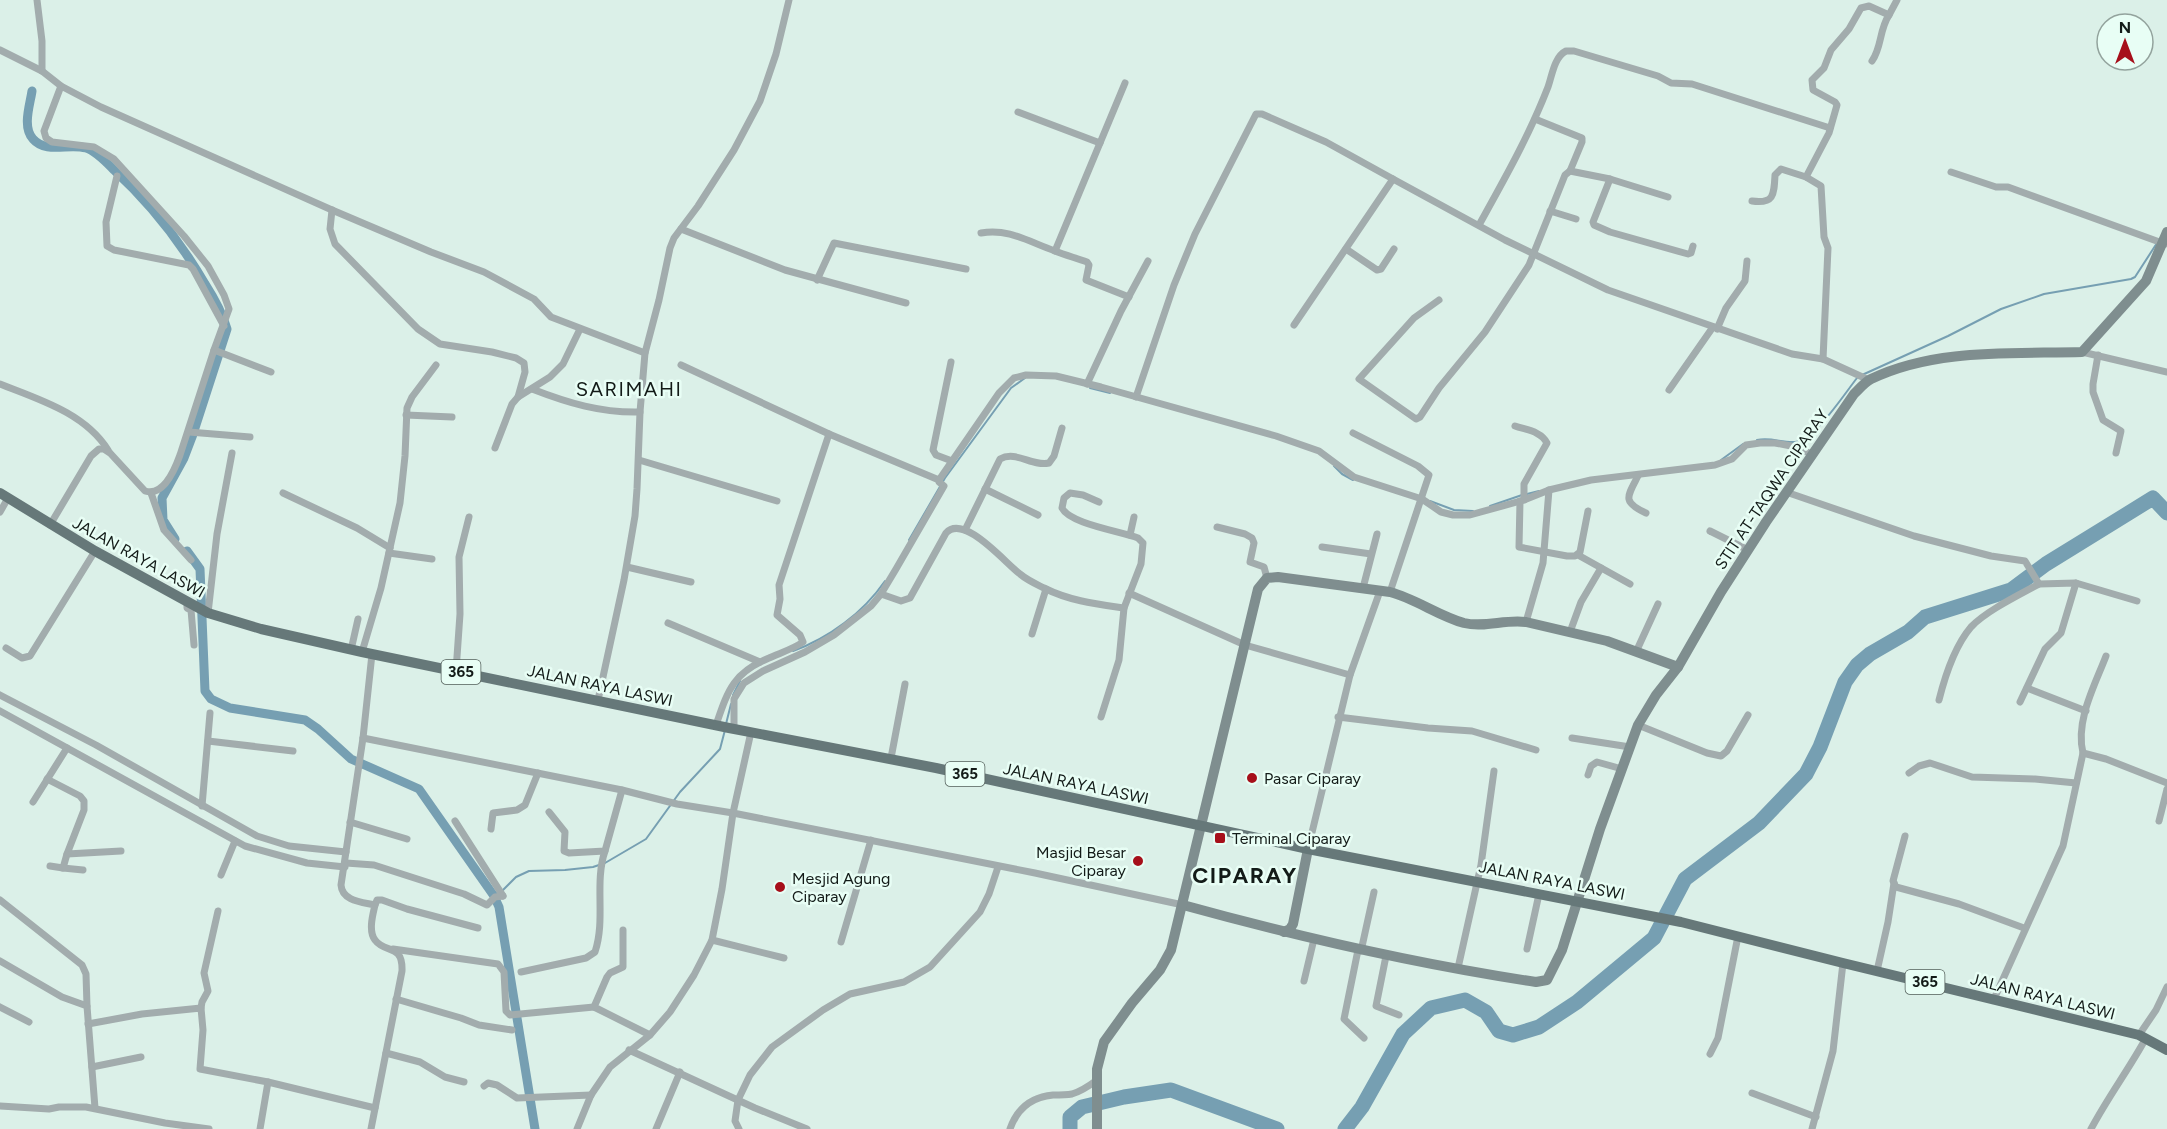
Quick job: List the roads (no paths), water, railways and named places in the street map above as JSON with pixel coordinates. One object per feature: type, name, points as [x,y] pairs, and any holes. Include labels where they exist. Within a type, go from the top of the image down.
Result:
[{"type":"main road","points":[[2082,352],[2146,281],[2165,240]]},
{"type":"main road","name":"STIT AT-TAQWA CIPARAY","points":[[1458,968],[1536,982],[1547,980],[1562,950],[1600,829],[1638,725],[1656,695],[1678,667],[1748,550],[1854,394],[1869,380],[1916,362],[1971,355],[2082,352]]},
{"type":"main road","name":"JALAN RAYA LASWI","points":[[4,496],[95,551],[198,607],[261,629],[351,650],[725,727],[891,758],[1308,849],[1681,922],[2143,1036],[2167,1050]]},
{"type":"main road","points":[[1097,1129],[1097,1083],[1100,1053],[1115,1025],[1167,960],[1183,905],[1258,589],[1267,578],[1278,577],[1385,591],[1468,624],[1481,625],[1515,620],[1526,622],[1606,641],[1678,667]]},
{"type":"main road","points":[[1284,932],[1293,924],[1308,849]]},
{"type":"main road","points":[[1183,905],[1386,956],[1458,968]]},
{"type":"street","points":[[37,0],[42,41],[42,71]]},
{"type":"street","points":[[598,700],[627,567],[635,516],[645,353],[670,248],[674,238],[724,165],[760,101],[773,65],[789,0]]},
{"type":"street","points":[[1872,61],[1880,48],[1882,30],[1897,0]]},
{"type":"street","points":[[1806,177],[1830,128],[1837,104],[1816,93],[1811,85],[1812,80],[1824,68],[1831,50],[1849,29],[1863,6],[1875,8],[1889,15]]},
{"type":"street","points":[[0,50],[42,71],[61,86],[101,107],[332,210],[499,279],[534,299],[551,317],[645,353]]},
{"type":"street","points":[[1479,225],[1518,156],[1535,119],[1557,59],[1563,52],[1571,50],[1658,76],[1671,83],[1692,84],[1830,128]]},
{"type":"street","points":[[1054,251],[1125,83]]},
{"type":"street","points":[[0,384],[61,409],[96,434],[136,483],[151,493],[160,490],[173,471],[192,432],[225,323],[228,303],[208,266],[117,162],[94,147],[55,143],[46,138],[44,131],[61,86]]},
{"type":"street","points":[[1018,112],[1100,143]]},
{"type":"street","points":[[1136,397],[1174,285],[1195,234],[1257,114],[1262,114],[1326,142],[1533,254],[1608,290],[1792,354],[1823,359],[1869,380]]},
{"type":"street","points":[[1439,300],[1414,318],[1359,379],[1416,419],[1420,417],[1438,388],[1485,332],[1529,265],[1565,175],[1570,171],[1582,138],[1535,119]]},
{"type":"street","points":[[117,162],[113,189],[117,176],[106,222],[107,246],[114,250],[189,265],[225,323]]},
{"type":"street","points":[[1752,201],[1767,202],[1774,189],[1776,175],[1785,169],[1819,183],[1822,190],[1824,237],[1828,248],[1823,359]]},
{"type":"street","points":[[1570,171],[1610,179],[1668,196]]},
{"type":"street","points":[[1952,172],[1996,187],[2012,188],[2165,240]]},
{"type":"street","points":[[1294,325],[1393,179]]},
{"type":"street","points":[[1610,179],[1593,222],[1594,225],[1688,254],[1694,246]]},
{"type":"street","points":[[332,210],[330,229],[335,244],[418,329],[440,344],[492,352],[516,358],[524,363],[525,372],[518,397],[508,411],[495,448]]},
{"type":"street","points":[[1550,211],[1576,219]]},
{"type":"street","points":[[681,229],[785,270],[906,303]]},
{"type":"street","points":[[981,233],[1007,232],[1088,262],[1086,280],[1129,297]]},
{"type":"street","points":[[817,280],[834,243],[966,269]]},
{"type":"street","points":[[1346,249],[1377,270],[1381,269],[1395,249]]},
{"type":"street","points":[[1087,384],[1148,261]]},
{"type":"street","points":[[1669,390],[1745,281],[1747,261]]},
{"type":"street","points":[[518,397],[550,377],[563,364],[580,329]]},
{"type":"street","points":[[218,351],[271,372]]},
{"type":"street","points":[[2082,352],[2167,372]]},
{"type":"street","points":[[2098,355],[2093,392],[2103,420],[2121,431],[2116,453]]},
{"type":"street","points":[[951,362],[933,450],[936,455],[952,460]]},
{"type":"street","points":[[375,905],[351,899],[343,894],[341,885],[363,738],[367,653],[396,524],[403,479],[406,415],[412,397],[436,365]]},
{"type":"street","points":[[681,365],[829,434],[940,482],[944,486],[881,594],[853,622],[751,672],[732,686],[725,727]]},
{"type":"street","points":[[940,482],[952,460],[999,393],[1014,378],[1026,375],[1046,375],[1087,384],[1276,436],[1319,452],[1354,477],[1422,499],[1441,512],[1453,515],[1470,515],[1522,496],[1591,480],[1715,465],[1732,459],[1746,445],[1775,443],[1812,454]]},
{"type":"street","points":[[532,389],[580,406],[612,412],[640,412]]},
{"type":"street","points":[[406,415],[452,417]]},
{"type":"street","points":[[1515,426],[1538,434],[1547,443],[1522,496],[1519,547],[1572,557],[1578,555],[1630,584]]},
{"type":"street","points":[[965,530],[997,464],[1003,457],[1014,456],[1040,464],[1051,461],[1062,428]]},
{"type":"street","points":[[192,432],[250,437]]},
{"type":"street","points":[[1308,849],[1338,717],[1350,675],[1429,479],[1427,472],[1353,433]]},
{"type":"street","points":[[802,648],[801,637],[777,615],[780,599],[779,585],[829,434]]},
{"type":"street","points":[[50,525],[94,452],[101,448],[110,453]]},
{"type":"street","points":[[194,645],[193,616],[191,610],[187,608],[198,607],[217,534],[232,453]]},
{"type":"street","points":[[639,460],[777,501]]},
{"type":"street","points":[[1638,476],[1628,495],[1628,500],[1635,508],[1646,513]]},
{"type":"street","points":[[986,489],[1038,515]]},
{"type":"street","points":[[1526,622],[1545,551],[1549,490]]},
{"type":"street","points":[[1786,492],[1914,536],[1991,556],[2025,561],[2038,583]]},
{"type":"street","points":[[151,493],[164,530],[191,560]]},
{"type":"street","points":[[283,493],[357,528],[389,551],[432,559]]},
{"type":"street","points":[[1099,502],[1083,495],[1070,493],[1064,498],[1062,508],[1064,513],[1077,519],[1130,535],[1142,542],[1144,550],[1124,608],[1119,660],[1101,717]]},
{"type":"street","points":[[0,512],[4,496]]},
{"type":"street","points":[[1578,555],[1588,511]]},
{"type":"street","points":[[456,671],[460,614],[459,557],[470,517]]},
{"type":"street","points":[[1130,535],[1134,517]]},
{"type":"street","points":[[881,594],[901,600],[910,598],[948,531],[957,527],[988,545],[1021,575],[1046,589],[1082,602],[1124,608]]},
{"type":"street","points":[[1217,527],[1252,538],[1254,543],[1249,561],[1264,567],[1267,578]]},
{"type":"street","points":[[1710,531],[1748,550]]},
{"type":"street","points":[[1363,588],[1377,534]]},
{"type":"street","points":[[1322,547],[1371,554]]},
{"type":"street","points":[[6,648],[22,658],[30,656],[95,551]]},
{"type":"street","points":[[627,567],[692,582]]},
{"type":"street","points":[[1570,632],[1581,602],[1600,568]]},
{"type":"street","points":[[1939,700],[1948,666],[1971,627],[2038,583],[2076,583],[2137,601]]},
{"type":"street","points":[[2020,702],[2045,649],[2061,633],[2076,583]]},
{"type":"street","points":[[1032,634],[1046,589]]},
{"type":"street","points":[[1130,593],[1245,645],[1350,675]]},
{"type":"street","points":[[1636,652],[1658,604]]},
{"type":"street","points":[[351,650],[358,619]]},
{"type":"street","points":[[668,623],[760,662]]},
{"type":"street","points":[[725,727],[733,710],[736,694],[760,662],[802,648]]},
{"type":"street","points":[[1994,999],[2024,928],[2046,887],[2063,846],[2083,753],[2081,736],[2086,711],[2106,656]]},
{"type":"street","points":[[891,758],[905,684]]},
{"type":"street","points":[[2027,688],[2086,711]]},
{"type":"street","points":[[0,695],[96,745],[244,830],[276,843],[374,865],[464,894],[487,905],[499,896],[503,896],[454,821]]},
{"type":"street","points":[[0,711],[235,841],[281,857],[307,863],[346,859]]},
{"type":"street","points":[[202,806],[210,713]]},
{"type":"street","points":[[1638,725],[1707,753],[1721,756],[1727,751],[1748,715]]},
{"type":"street","points":[[1338,717],[1472,731],[1536,750]]},
{"type":"street","points":[[577,1129],[591,1095],[610,1067],[650,1035],[675,1004],[712,940],[751,732]]},
{"type":"street","points":[[363,738],[622,790],[677,804],[871,840],[1183,905]]},
{"type":"street","points":[[1572,738],[1630,747]]},
{"type":"street","points":[[208,741],[293,751]]},
{"type":"street","points":[[33,802],[67,748]]},
{"type":"street","points":[[2083,753],[2106,759],[2167,783]]},
{"type":"street","points":[[1588,775],[1591,766],[1597,762],[1622,769]]},
{"type":"street","points":[[1909,773],[1919,766],[1930,763],[1972,777],[2021,778],[2076,783]]},
{"type":"street","points":[[1458,968],[1481,865],[1494,771]]},
{"type":"street","points":[[491,829],[493,813],[517,810],[525,805],[538,773]]},
{"type":"street","points":[[47,779],[80,796],[85,802],[63,868]]},
{"type":"street","points":[[2159,821],[2167,789]]},
{"type":"street","points":[[521,972],[586,958],[595,952],[600,924],[600,869],[622,790]]},
{"type":"street","points":[[549,812],[565,832],[564,851],[569,853],[605,851]]},
{"type":"street","points":[[350,822],[408,839]]},
{"type":"street","points":[[1877,971],[1905,836]]},
{"type":"street","points":[[841,942],[871,840]]},
{"type":"street","points":[[221,875],[235,841]]},
{"type":"street","points":[[67,854],[121,851]]},
{"type":"street","points":[[50,866],[83,870]]},
{"type":"street","points":[[739,1129],[735,1121],[738,1100],[750,1075],[772,1047],[850,994],[904,982],[930,967],[980,912],[998,867]]},
{"type":"street","points":[[1894,883],[1898,888],[1959,904],[2024,928]]},
{"type":"street","points":[[1364,1038],[1344,1019],[1374,892]]},
{"type":"street","points":[[1527,949],[1539,894]]},
{"type":"street","points":[[0,900],[82,964],[86,974],[95,1108]]},
{"type":"street","points":[[478,928],[382,900],[377,900],[372,917],[374,938],[380,944],[393,949],[428,952],[498,964],[504,972],[506,1011],[510,1015],[594,1008],[650,1035]]},
{"type":"street","points":[[218,911],[204,973],[208,991],[201,1008],[203,1030],[200,1069],[268,1082],[375,1108]]},
{"type":"street","points":[[594,1008],[607,977],[610,973],[623,967],[623,930]]},
{"type":"street","points":[[1710,1054],[1718,1038],[1738,936]]},
{"type":"street","points":[[1304,981],[1314,939]]},
{"type":"street","points":[[712,940],[784,958]]},
{"type":"street","points":[[371,1129],[402,966],[400,956],[393,949]]},
{"type":"street","points":[[1386,956],[1376,1006],[1399,1015]]},
{"type":"street","points":[[0,961],[62,997],[87,1006]]},
{"type":"street","points":[[1812,1129],[1833,1051],[1843,963]]},
{"type":"street","points":[[2091,1129],[2104,1104],[2137,1056],[2143,1036],[2167,987]]},
{"type":"street","points":[[396,999],[479,1025],[512,1030]]},
{"type":"street","points":[[0,1006],[29,1022]]},
{"type":"street","points":[[88,1024],[142,1014],[201,1008]]},
{"type":"street","points":[[629,1050],[807,1129]]},
{"type":"street","points":[[386,1053],[420,1062],[445,1077],[464,1082]]},
{"type":"street","points":[[92,1066],[141,1057]]},
{"type":"street","points":[[656,1129],[680,1072]]},
{"type":"street","points":[[260,1129],[268,1082]]},
{"type":"street","points":[[484,1086],[488,1083],[497,1085],[517,1098],[591,1095]]},
{"type":"street","points":[[1010,1129],[1025,1104],[1036,1098],[1069,1095],[1097,1083]]},
{"type":"street","points":[[1752,1093],[1816,1117]]},
{"type":"street","points":[[0,1106],[50,1109],[95,1108],[165,1123],[209,1129]]},
{"type":"waterway","points":[[32,91],[27,122],[33,139],[44,146],[86,148],[101,158],[128,183],[164,224],[185,253],[215,300],[227,329],[184,458],[162,498],[163,520],[175,539]]},
{"type":"waterway","points":[[1862,375],[2001,309],[2044,294],[2131,279],[2135,277],[2157,243]]},
{"type":"waterway","points":[[909,540],[945,478],[1011,388],[1025,378]]},
{"type":"waterway","points":[[1757,440],[1790,442],[1803,440],[1820,425],[1857,378]]},
{"type":"waterway","points":[[1090,388],[1110,393]]},
{"type":"waterway","points":[[1721,460],[1743,444]]},
{"type":"waterway","points":[[1334,466],[1353,480]]},
{"type":"waterway","points":[[1527,494],[1539,491]]},
{"type":"waterway","points":[[1490,506],[1522,495]]},
{"type":"waterway","points":[[1345,1129],[1362,1107],[1403,1034],[1431,1008],[1465,1000],[1486,1012],[1499,1031],[1513,1035],[1539,1027],[1577,1002],[1654,938],[1685,879],[1759,823],[1806,774],[1820,747],[1845,682],[1857,665],[1870,654],[1908,632],[1925,617],[2011,590],[2046,564],[2153,498],[2167,513]]},
{"type":"waterway","points":[[1430,501],[1454,510],[1473,511]]},
{"type":"waterway","points":[[187,551],[200,569],[205,691],[211,699],[230,708],[305,720],[351,759],[419,789],[494,896],[499,907],[535,1129]]},
{"type":"waterway","points":[[793,651],[832,632],[856,614],[885,581]]},
{"type":"waterway","points":[[733,695],[740,681]]},
{"type":"waterway","points":[[726,724],[731,704]]},
{"type":"waterway","points":[[501,892],[516,877],[529,871],[593,867],[605,863],[646,839],[680,792],[720,749],[725,730]]},
{"type":"waterway","points":[[1070,1129],[1070,1117],[1082,1107],[1124,1097],[1171,1090],[1277,1129]]},
{"type":"place","name":"Pasar Ciparay","points":[[1252,778]]},
{"type":"place","name":"Terminal Ciparay","points":[[1220,838]]},
{"type":"place","name":"Masjid Besar Ciparay","points":[[1138,861]]},
{"type":"place","name":"Mesjid Agung Ciparay","points":[[780,887]]},
{"type":"district","name":"SARIMAHI","points":[[629,389]]},
{"type":"district","name":"CIPARAY","points":[[1245,875]]}]
